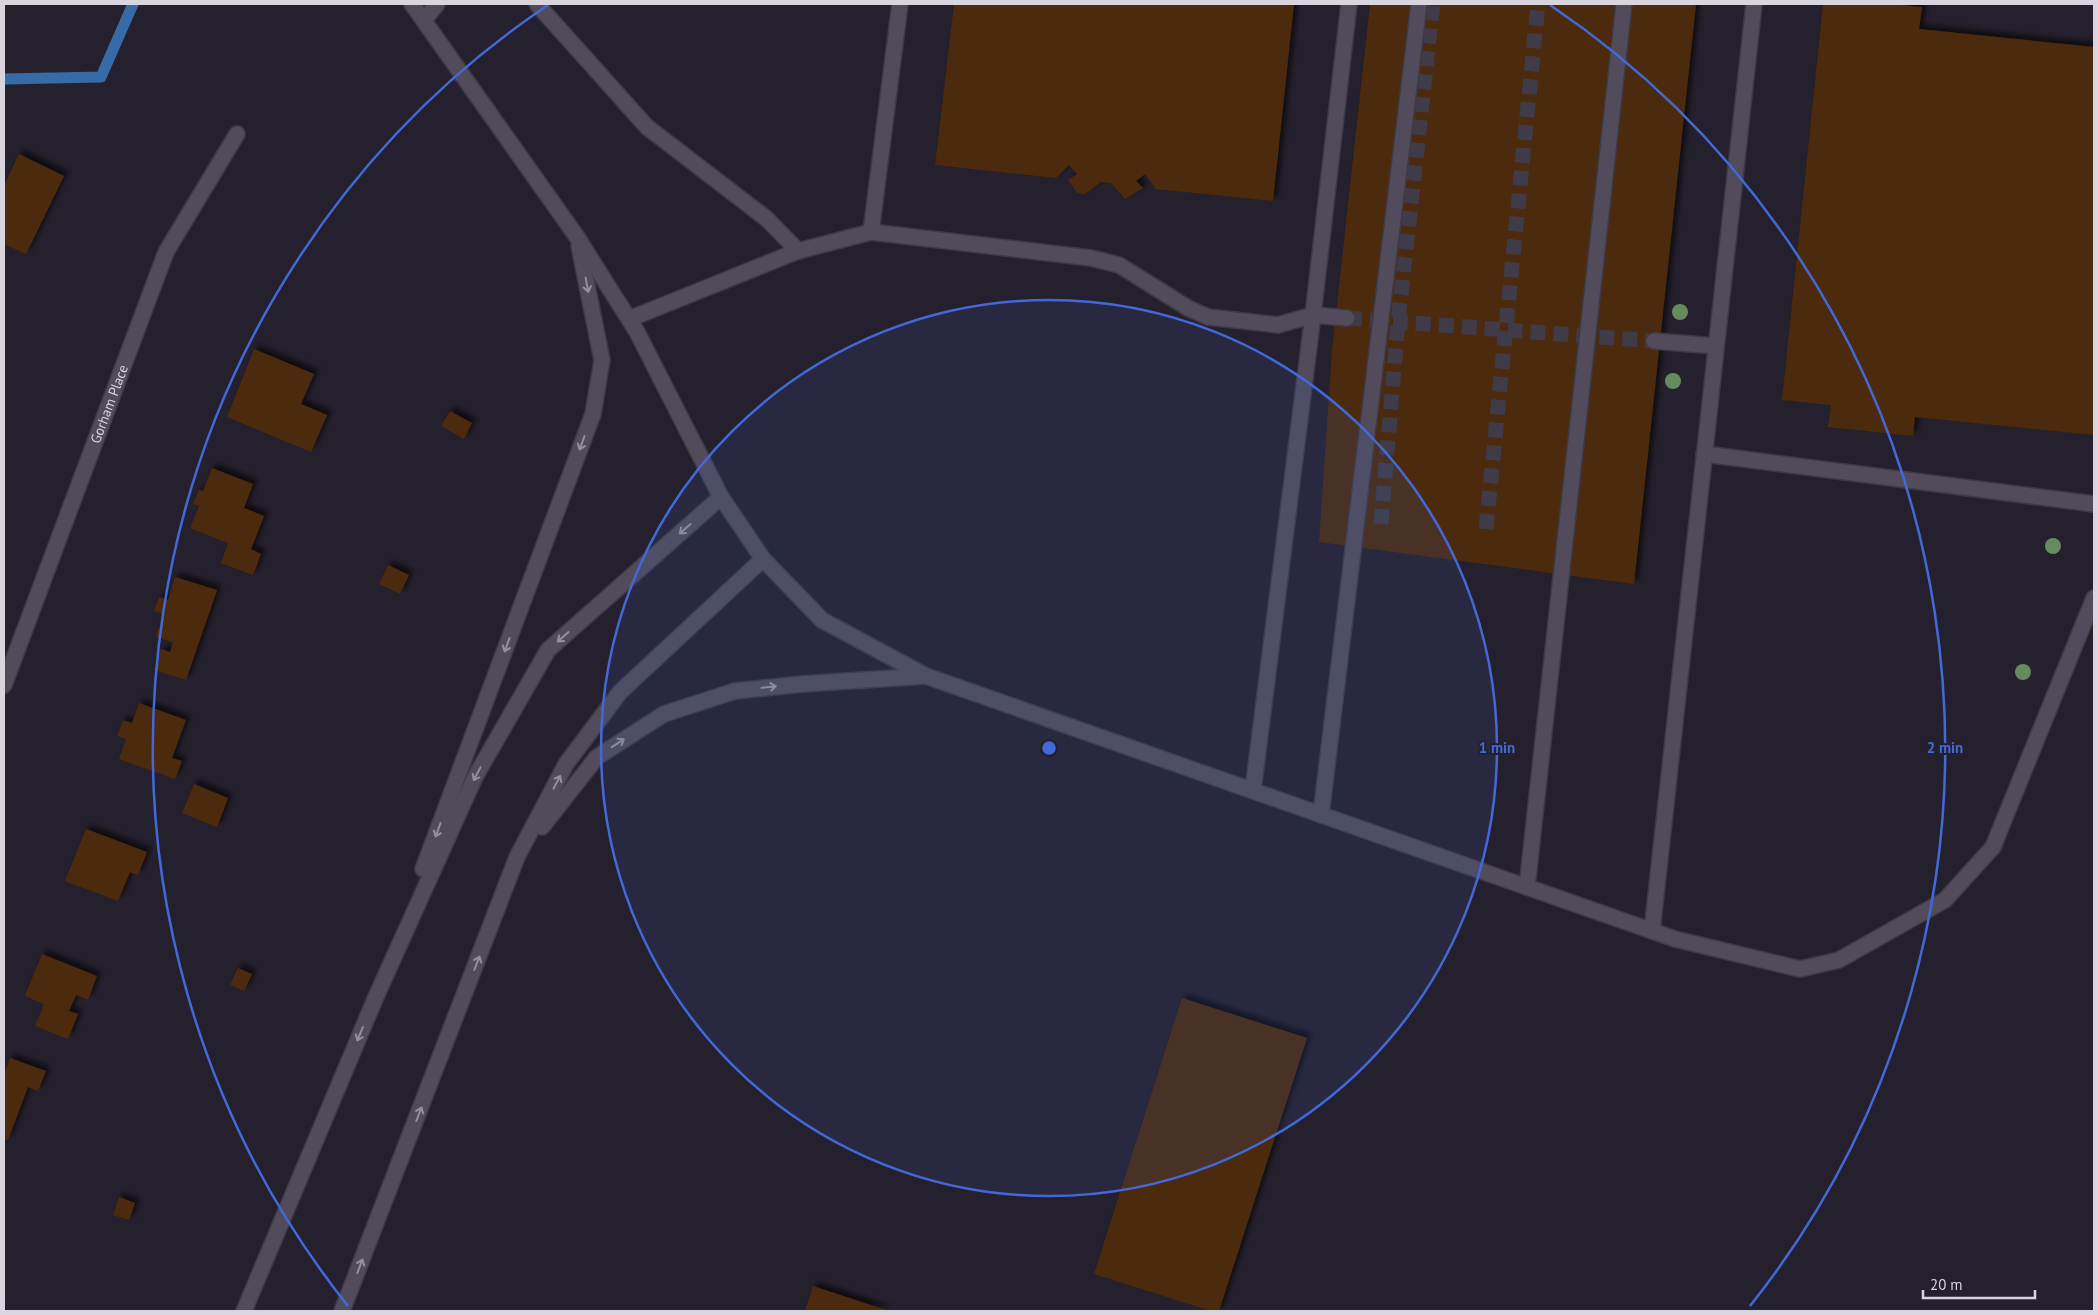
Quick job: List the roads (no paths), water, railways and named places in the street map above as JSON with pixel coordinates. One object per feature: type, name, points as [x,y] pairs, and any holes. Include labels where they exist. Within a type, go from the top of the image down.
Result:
[{"type":"street","points":[[412,4],[577,237],[629,320],[721,497],[763,559],[822,620],[926,676],[1675,939],[1800,969],[1839,960],[1944,900],[1993,847],[2094,598]]},
{"type":"street","points":[[424,20],[436,4]]},
{"type":"street","points":[[537,4],[647,127],[767,219],[798,251]]},
{"type":"street","points":[[871,232],[900,4]]},
{"type":"street","points":[[1253,790],[1313,315],[1349,4]]},
{"type":"street","points":[[1321,815],[1419,4]]},
{"type":"street","points":[[1527,887],[1624,4]]},
{"type":"street","points":[[1652,931],[1754,4]]},
{"type":"street","name":"Gorham Place","points":[[4,684],[166,252],[237,134]]},
{"type":"street","points":[[629,320],[798,251],[871,232],[1091,258],[1119,266],[1188,308],[1208,317],[1278,325],[1313,315],[1347,318]]},
{"type":"street","points":[[375,999],[593,414],[602,360],[577,237]]},
{"type":"street","points":[[1654,341],[1716,346]]},
{"type":"street","points":[[1704,454],[2094,504]]},
{"type":"street","points":[[244,1311],[375,999],[475,777],[548,650],[721,497]]},
{"type":"street","points":[[342,1311],[518,857],[566,764],[620,692],[763,559]]},
{"type":"street","points":[[518,857],[596,757],[664,714],[735,691],[802,684],[926,676]]},
{"type":"waterway","points":[[4,79],[101,77],[133,4]]},
{"type":"tunnel","points":[[1381,524],[1398,322],[1433,4]]},
{"type":"tunnel","points":[[1486,529],[1538,4]]},
{"type":"tunnel","points":[[1347,318],[1654,341]]}]
